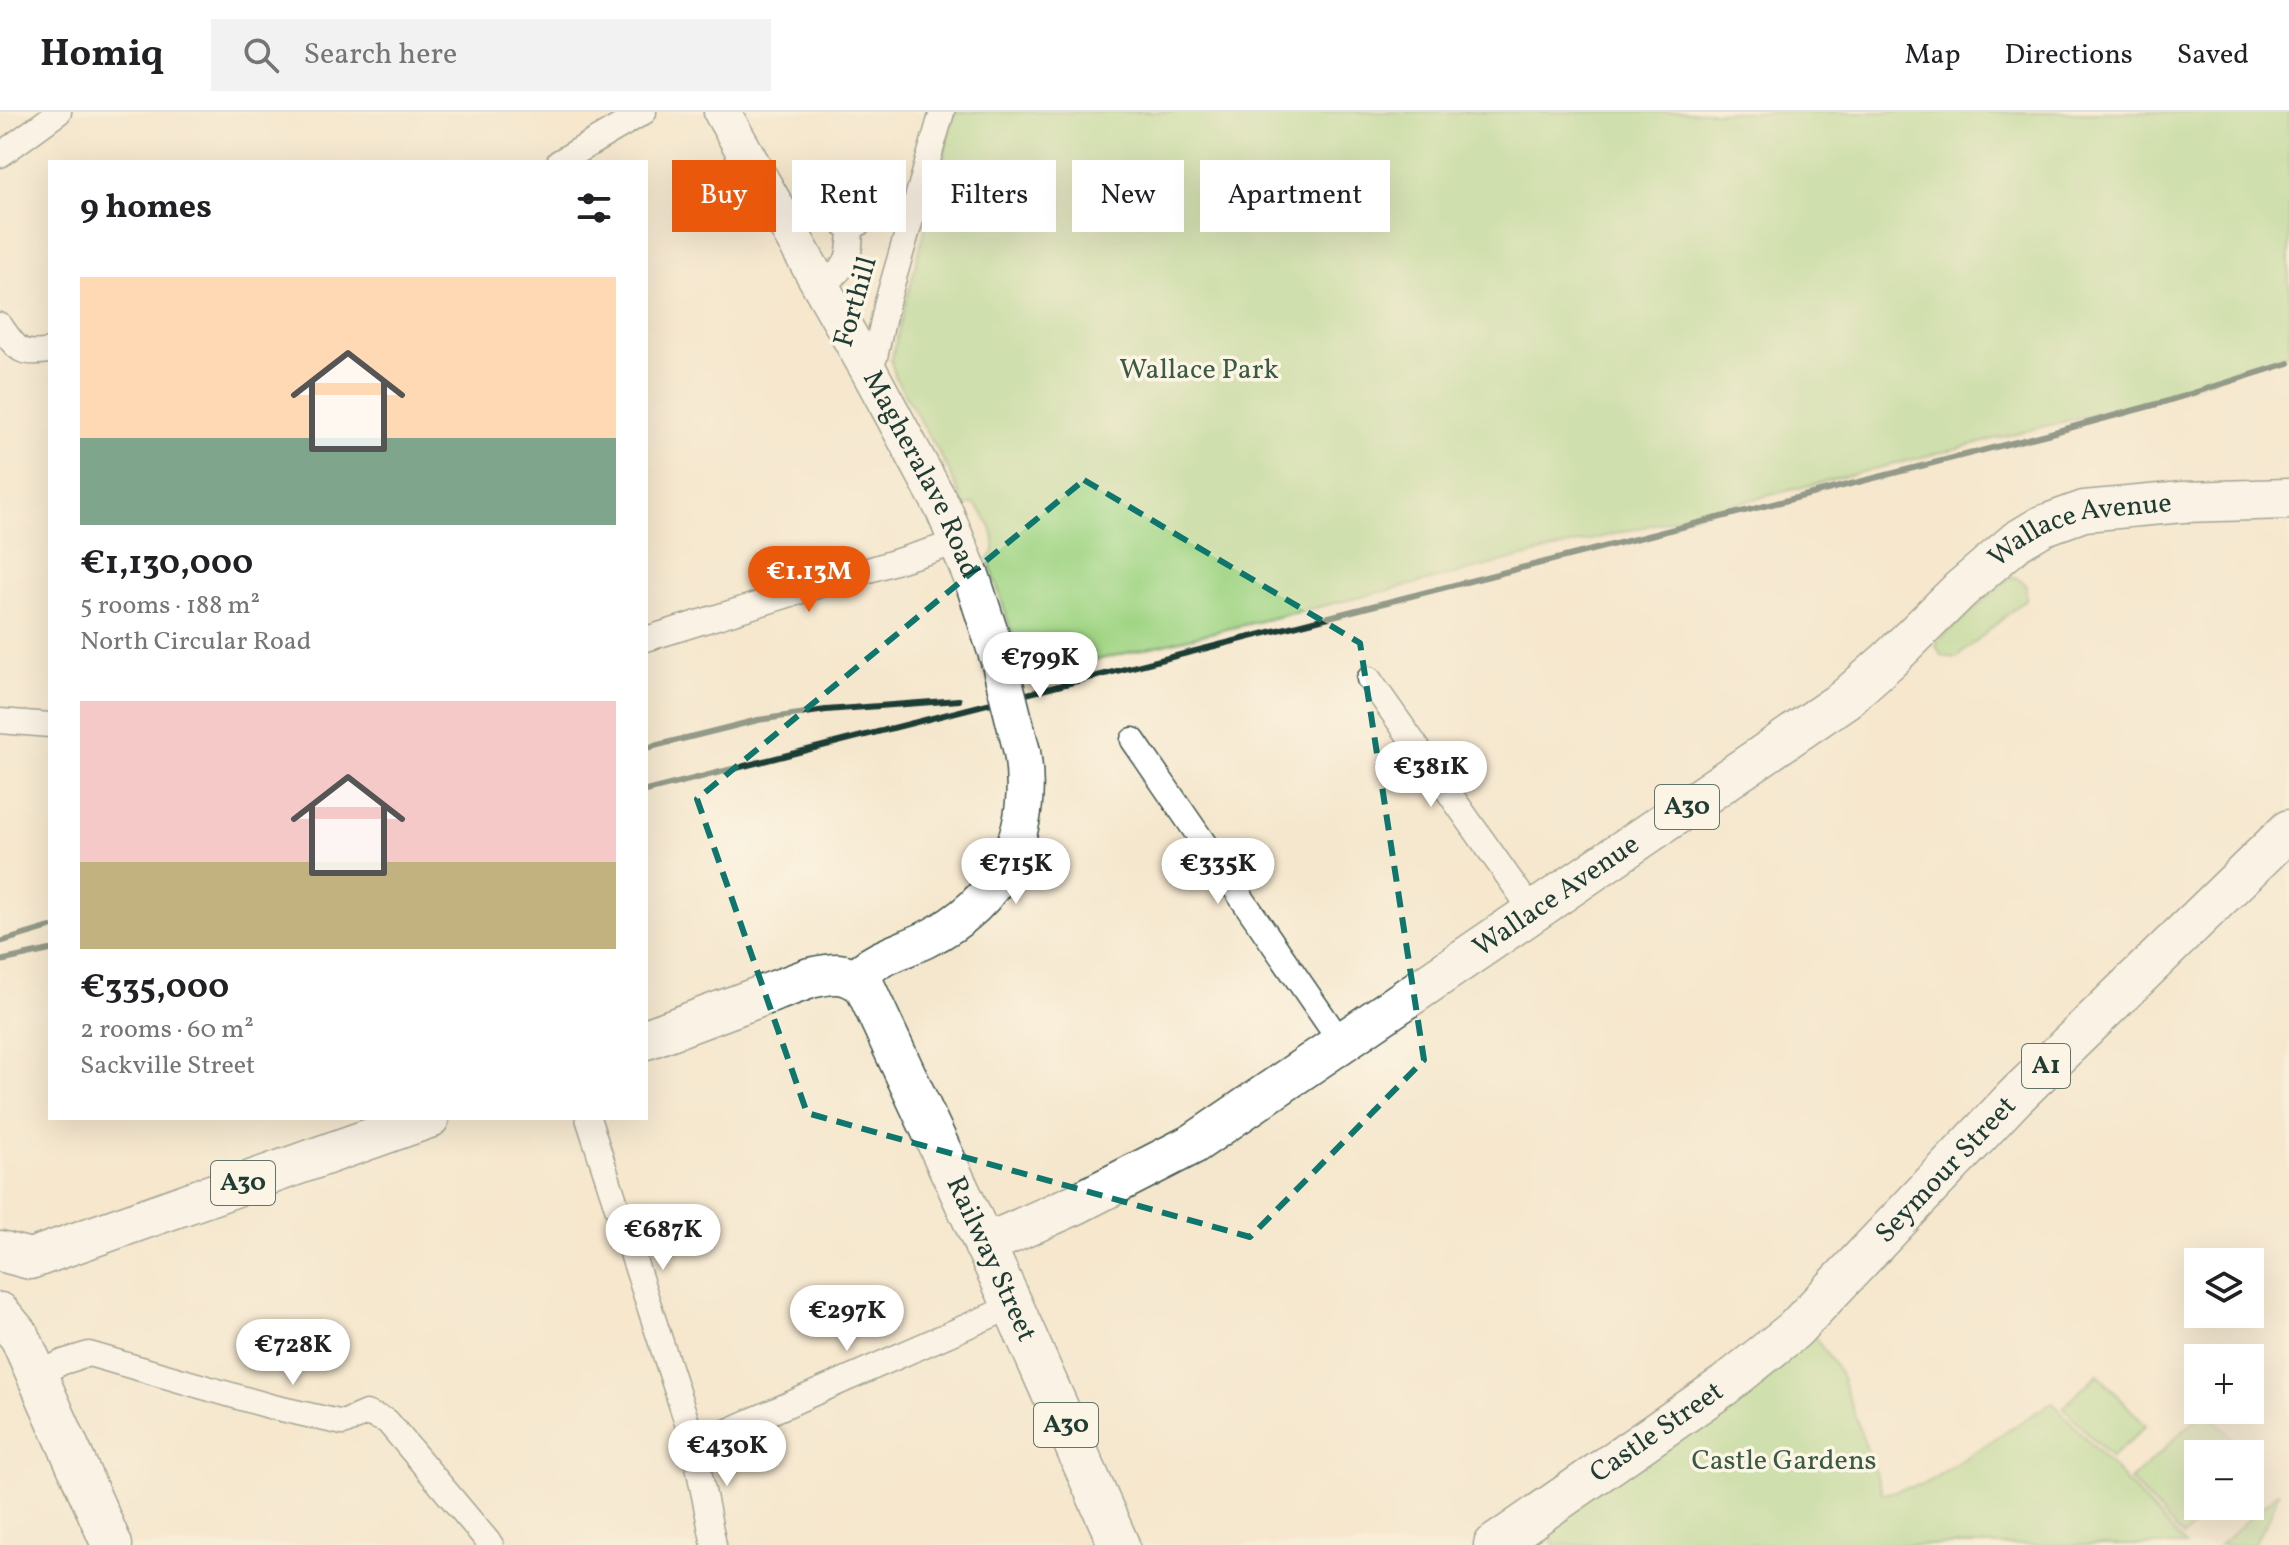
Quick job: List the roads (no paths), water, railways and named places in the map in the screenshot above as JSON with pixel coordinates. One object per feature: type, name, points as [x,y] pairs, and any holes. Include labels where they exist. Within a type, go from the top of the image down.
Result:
[{"type":"main road","name":"Wallace Avenue","points":[[984,1245],[1076,1204],[1193,1144],[1342,1044],[1845,699],[1960,590],[2017,541],[2042,526],[2096,509],[2183,502],[2289,499]]},
{"type":"main road","name":"Seymour Street","points":[[1811,1312],[2015,1097],[2289,830]]},
{"type":"main road","points":[[648,1038],[810,978],[832,973],[844,973],[855,978]]},
{"type":"main road","name":"Railway Street","points":[[855,978],[864,985],[873,1001],[1119,1545]]},
{"type":"main road","name":"A30","points":[[0,1251],[30,1259],[423,1120]]},
{"type":"main road","name":"A30","points":[[58,1250],[20,1285],[15,1294],[21,1324],[10,1325],[36,1375],[112,1545]]},
{"type":"main road","name":"Castle Street","points":[[1494,1545],[1725,1385],[1772,1349],[1811,1312]]},
{"type":"street","points":[[0,155],[59,112]]},
{"type":"street","points":[[562,160],[644,112]]},
{"type":"street","name":"Magheralave Road","points":[[722,112],[868,369],[959,542],[1000,664],[1022,752],[1026,780],[1018,837],[1007,864],[992,888],[957,921],[929,938],[863,969],[855,978]]},
{"type":"street","name":"Forthill","points":[[868,369],[875,357],[891,287],[942,112]]},
{"type":"street","points":[[821,286],[845,267],[850,256],[851,232]]},
{"type":"street","points":[[0,325],[16,348],[30,354],[48,351]]},
{"type":"street","points":[[648,638],[959,542]]},
{"type":"street","points":[[1369,679],[1533,912]]},
{"type":"street","points":[[0,721],[48,725]]},
{"type":"street","points":[[1133,740],[1342,1044]]},
{"type":"street","points":[[589,1120],[693,1441],[714,1545]]},
{"type":"street","points":[[693,1441],[712,1438],[1013,1306]]},
{"type":"street","points":[[36,1375],[89,1354],[273,1407],[343,1423],[366,1413],[377,1417],[387,1421],[491,1545]]},
{"type":"railway","points":[[648,790],[2047,434],[2289,363]]},
{"type":"railway","points":[[648,748],[758,720],[826,710],[959,700]]},
{"type":"railway","points":[[0,942],[48,928]]},
{"type":"railway","points":[[0,961],[48,950]]},
{"type":"park label","name":"Wallace Park","points":[[1199,370]]},
{"type":"park label","name":"Castle Gardens","points":[[1784,1461]]}]
